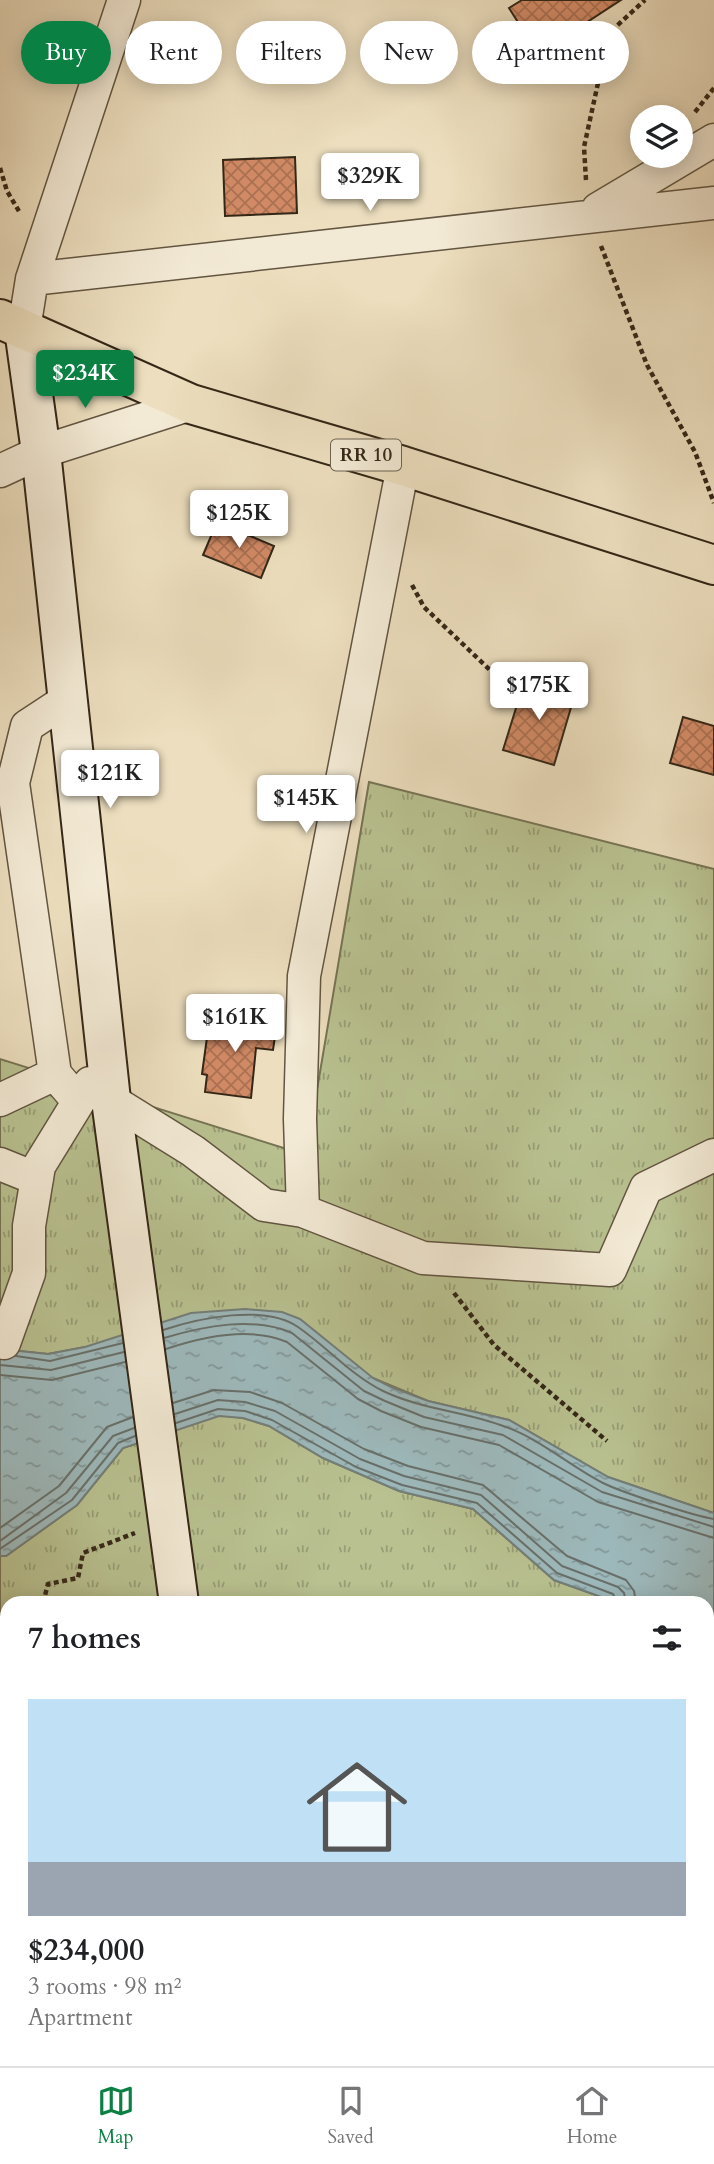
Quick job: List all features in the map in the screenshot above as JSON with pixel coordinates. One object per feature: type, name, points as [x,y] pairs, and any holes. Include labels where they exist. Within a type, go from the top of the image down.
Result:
[{"type":"main road","name":"RR 10","points":[[12,324],[191,404],[403,466],[714,565]]},
{"type":"main road","points":[[12,324],[41,452],[107,1059],[95,1101],[137,1300],[178,1596]]},
{"type":"street","points":[[12,324],[32,279],[124,0]]},
{"type":"street","points":[[589,215],[714,140]]},
{"type":"street","points":[[32,279],[714,203]]},
{"type":"street","points":[[0,471],[41,452],[191,404]]},
{"type":"street","points":[[303,1211],[299,1119],[304,976],[403,466]]},
{"type":"street","points":[[68,699],[27,726],[13,783],[55,1074],[95,1101],[193,1151],[264,1205],[303,1211],[423,1258],[610,1270],[646,1188],[714,1155]]},
{"type":"street","points":[[0,1100],[55,1074]]},
{"type":"street","points":[[4,1343],[29,1273],[29,1226],[39,1167],[95,1101]]},
{"type":"street","points":[[0,1164],[37,1179]]},
{"type":"path","points":[[645,0],[609,33],[584,147],[589,215],[647,365],[695,452],[714,503]]},
{"type":"path","points":[[693,113],[714,88]]},
{"type":"path","points":[[389,541],[424,607],[491,671]]},
{"type":"path","points":[[423,1258],[494,1345],[607,1441]]},
{"type":"path","points":[[45,1596],[48,1584],[78,1578],[83,1553],[168,1520]]},
{"type":"green space","points":[[369,782],[714,869],[714,1513],[608,1477],[509,1420],[428,1401],[373,1378],[85,1347],[48,1354],[0,1349],[0,1059],[306,1155]]},
{"type":"green space","points":[[219,1415],[243,1418],[269,1426],[323,1458],[399,1491],[473,1509],[554,1580],[599,1596],[0,1596],[0,1556],[6,1556],[77,1505],[123,1448]]},
{"type":"water","points":[[245,1309],[282,1312],[300,1319],[373,1378],[391,1387],[428,1401],[509,1420],[608,1477],[714,1513],[714,1596],[599,1596],[554,1580],[473,1509],[399,1491],[323,1458],[269,1426],[243,1418],[219,1416],[123,1448],[77,1505],[6,1556],[0,1556],[0,1349],[48,1354],[85,1347],[191,1313]]},
{"type":"building","points":[[522,0],[621,0],[589,21],[517,21],[509,8]]},
{"type":"building","points":[[295,157],[297,213],[225,216],[223,160]]},
{"type":"building","points":[[217,522],[274,546],[261,578],[203,555]]},
{"type":"building","points":[[525,679],[575,694],[554,765],[503,750]]},
{"type":"building","points":[[683,717],[714,726],[714,775],[670,763]]},
{"type":"building","points":[[215,1015],[277,1023],[273,1050],[256,1048],[251,1098],[205,1092],[207,1075],[202,1074],[208,1030],[213,1031]]}]
